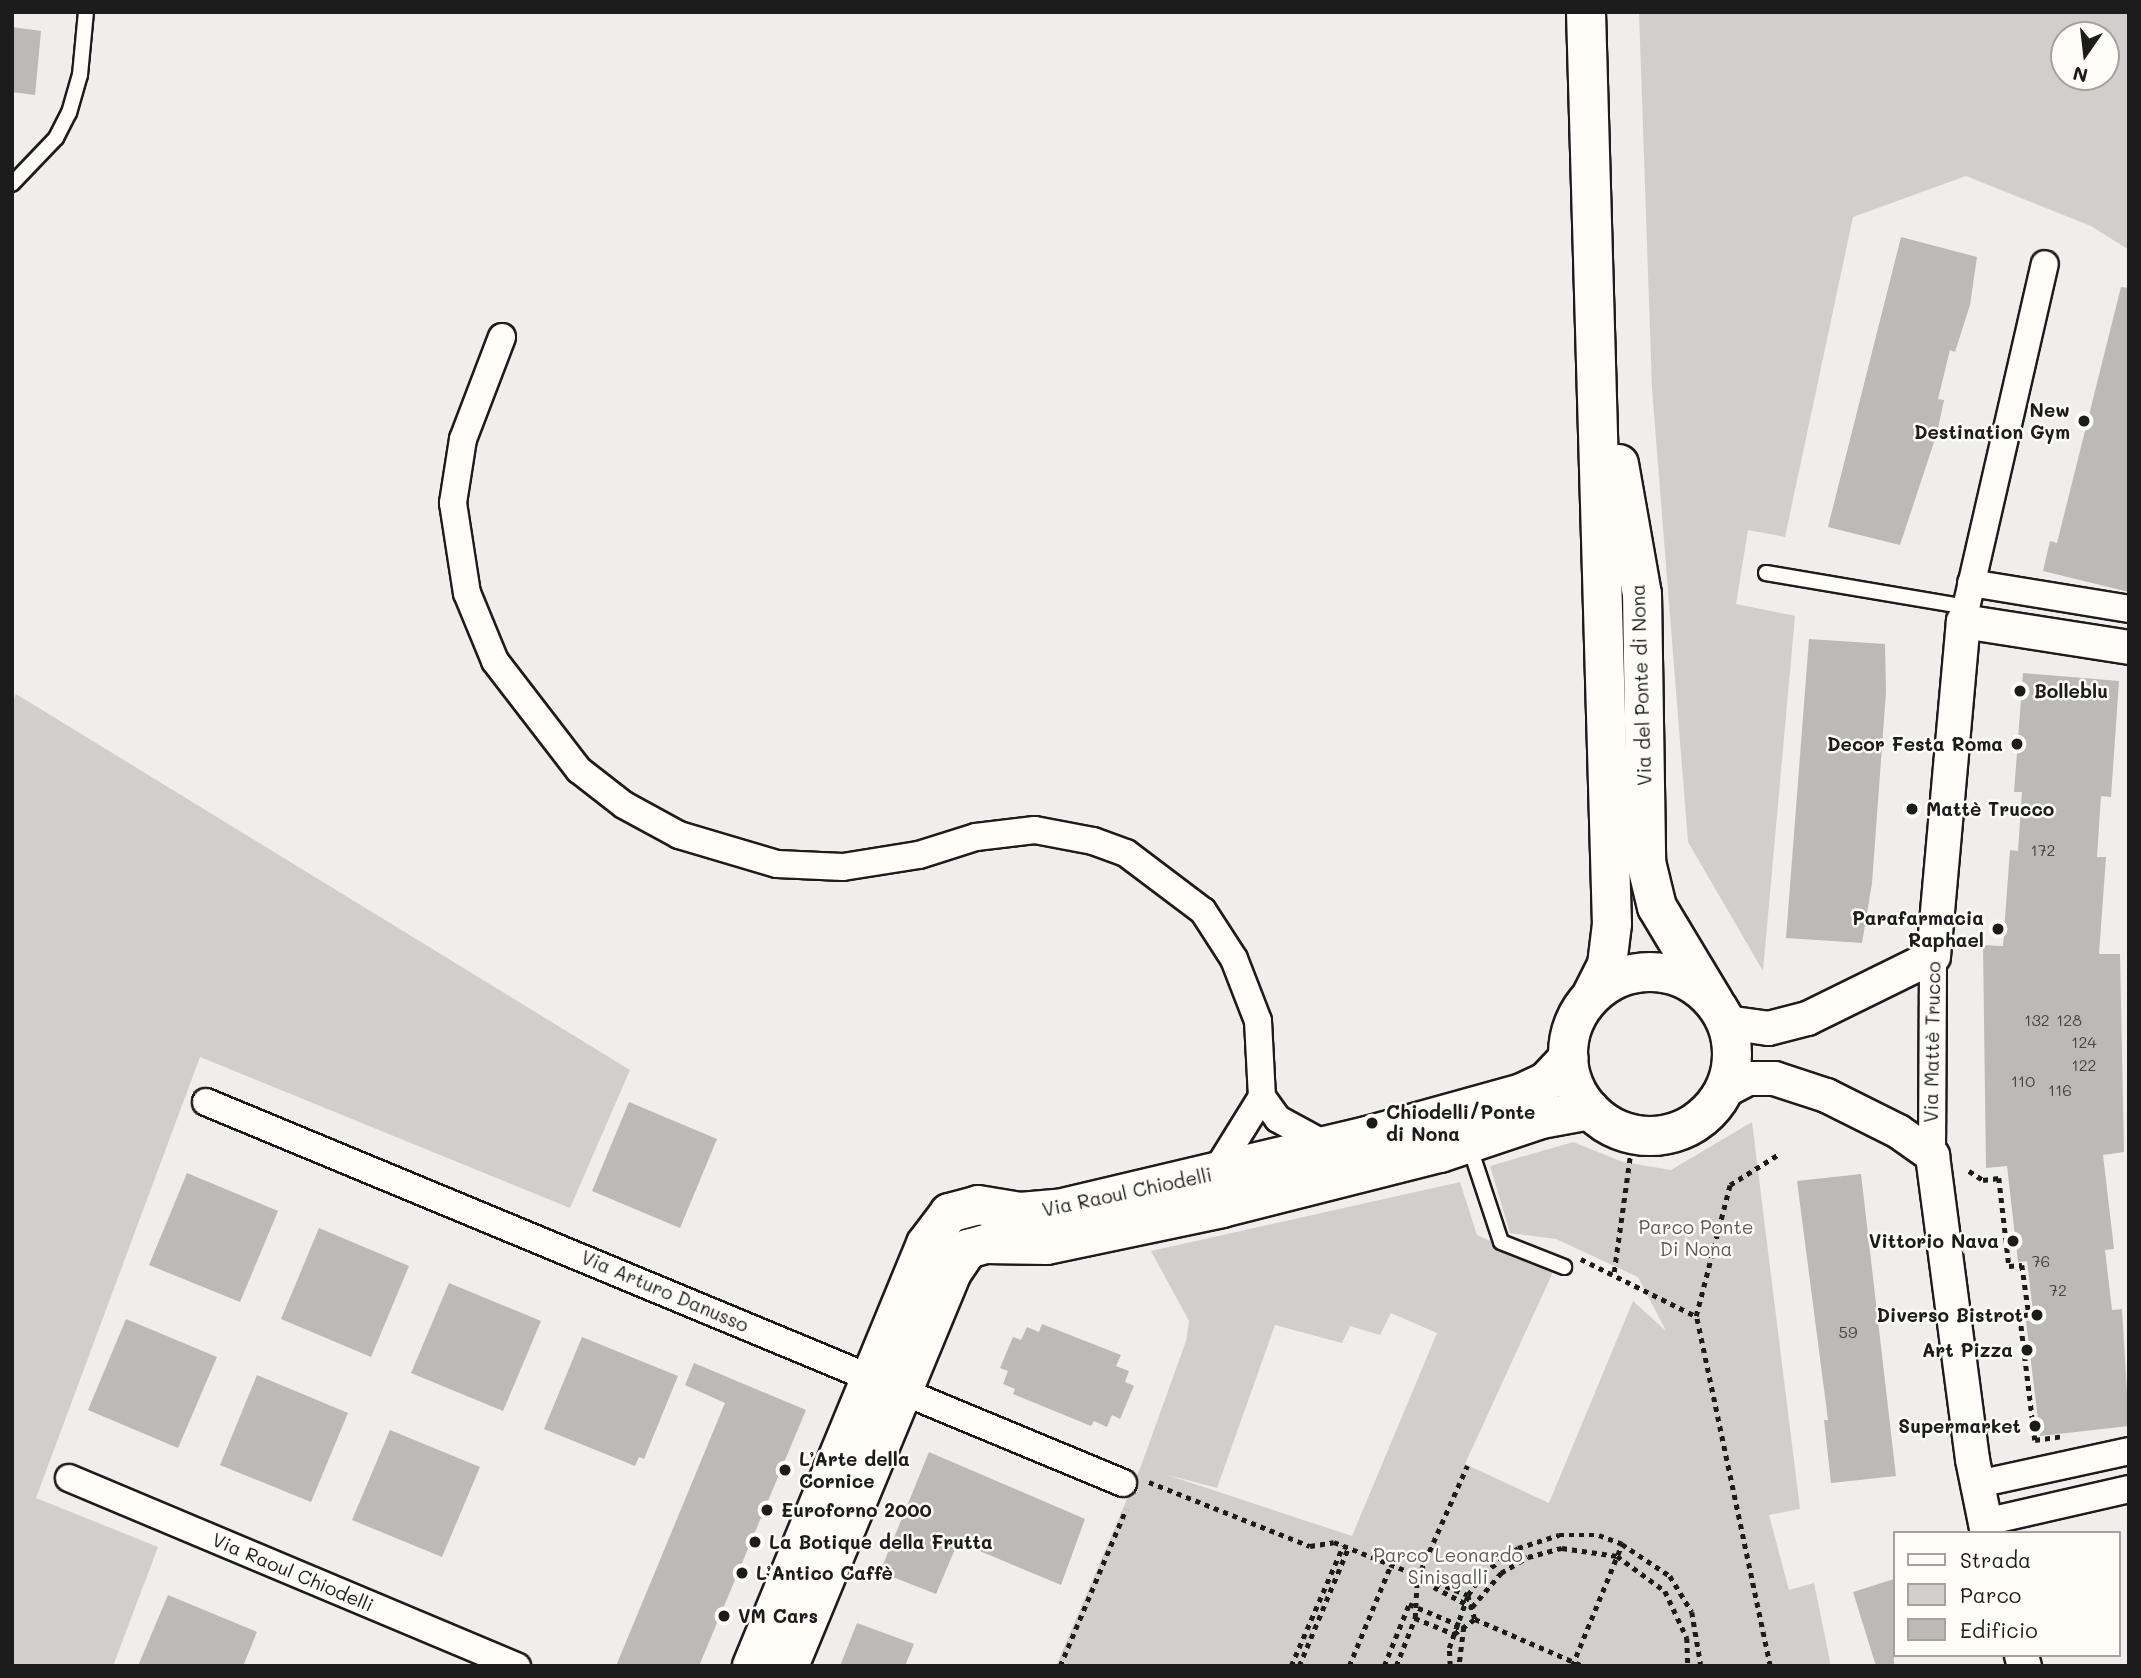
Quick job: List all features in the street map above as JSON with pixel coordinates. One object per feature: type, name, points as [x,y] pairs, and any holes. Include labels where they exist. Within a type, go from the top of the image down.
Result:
[{"type":"main road","name":"Via del Ponte di Nona","points":[[1586,12],[1612,937],[1607,965],[1592,995]]},
{"type":"main road","name":"Via del Ponte di Nona","points":[[1594,313],[1642,594],[1646,862],[1657,907],[1720,1012]]},
{"type":"main road","points":[[1654,972],[1677,976],[1720,1012],[1731,1057],[1723,1091],[1693,1124],[1662,1134],[1628,1133],[1590,1110],[1574,1086],[1568,1058],[1570,1035],[1592,995],[1632,974],[1654,972]]},
{"type":"main road","name":"Via Raoul Chiodelli","points":[[789,1666],[887,1384],[926,1244],[949,1213],[978,1205],[1020,1212],[1058,1209],[1328,1146],[1522,1093],[1546,1083],[1568,1058]]},
{"type":"main road","name":"Via Raoul Chiodelli","points":[[752,1666],[887,1384],[963,1254],[975,1245],[1065,1242],[1222,1208],[1468,1143],[1541,1119],[1590,1110]]},
{"type":"street","name":"Via Mattè Trucco","points":[[1986,1527],[1932,1155],[1933,956],[1967,603],[2045,264]]},
{"type":"street","points":[[502,337],[463,439],[453,502],[467,593],[495,661],[579,770],[624,805],[679,835],[776,864],[843,867],[919,855],[976,837],[1035,830],[1093,841],[1126,853],[1203,911],[1234,959],[1258,1021],[1262,1097],[1278,1119],[1328,1146]]},
{"type":"street","points":[[1967,603],[2129,609]]},
{"type":"street","points":[[1967,603],[2129,646]]},
{"type":"street","points":[[1720,1012],[1768,1028],[1807,1018],[1869,992],[1933,956]]},
{"type":"street","points":[[1723,1091],[1747,1078],[1774,1078],[1826,1095],[1898,1131],[1932,1155]]},
{"type":"street","points":[[1214,1174],[1262,1097]]},
{"type":"street","name":"Via Arturo Danusso","points":[[206,1102],[887,1384],[1126,1493]]},
{"type":"street","points":[[1978,1484],[2129,1451]]},
{"type":"street","name":"Via Raoul Chiodelli","points":[[69,1478],[517,1666]]},
{"type":"street","points":[[1986,1527],[2129,1489]]},
{"type":"lane","points":[[12,184],[56,138],[69,113],[78,84],[86,12]]},
{"type":"lane","points":[[1766,573],[1967,603]]},
{"type":"lane","points":[[1468,1143],[1501,1242],[1564,1267]]},
{"type":"path","points":[[1614,1272],[1631,1149]]},
{"type":"path","points":[[1770,1666],[1696,1316],[1730,1185],[1779,1154]]},
{"type":"path","points":[[1969,1171],[1983,1180],[1999,1178],[2009,1266],[2022,1265],[2029,1315],[2020,1316],[2035,1440],[2072,1435]]},
{"type":"path","points":[[1396,1666],[1415,1618],[1417,1579],[1468,1466]]},
{"type":"path","points":[[1060,1666],[1126,1493],[1136,1476],[1310,1546],[1334,1542],[1472,1607]]},
{"type":"path","points":[[1450,1666],[1454,1634],[1465,1602],[1483,1573],[1518,1548],[1559,1535],[1599,1535],[1636,1549],[1676,1584],[1692,1612],[1701,1666]]},
{"type":"path","points":[[1572,1664],[1622,1544]]},
{"type":"path","points":[[1290,1665],[1345,1547]]},
{"type":"path","points":[[1299,1666],[1345,1547]]},
{"type":"path","points":[[1472,1607],[1501,1573],[1528,1557],[1562,1548],[1617,1556],[1665,1591],[1687,1638],[1688,1666]]},
{"type":"path","points":[[1349,1666],[1390,1567]]},
{"type":"path","points":[[1417,1579],[1468,1595]]},
{"type":"path","points":[[1468,1595],[1475,1619]]},
{"type":"path","points":[[1384,1666],[1409,1604],[1464,1627]]},
{"type":"path","points":[[1415,1618],[1454,1634]]},
{"type":"path","points":[[1475,1619],[1572,1664],[1583,1666]]},
{"type":"path","points":[[1454,1634],[1475,1619]]},
{"type":"path","points":[[1459,1666],[1464,1627]]},
{"type":"green space","points":[[1639,12],[2129,12],[2129,250],[2091,226],[1966,176],[1853,217],[1785,537],[1748,530],[1736,604],[1795,616],[1763,971],[1688,842],[1652,389]]},
{"type":"green space","points":[[16,694],[630,1070],[570,1208],[200,1057],[36,1498],[158,1547],[113,1666],[12,1666],[12,703]]},
{"type":"green space","points":[[1752,1122],[1800,1509],[1769,1515],[1789,1590],[1814,1583],[1831,1666],[1056,1666],[1141,1466],[1186,1341],[1189,1321],[1151,1251],[1460,1182],[1477,1235],[1554,1270],[1465,1464],[1549,1503],[1633,1301],[1666,1331],[1638,1277],[1556,1239],[1510,1233],[1490,1166],[1573,1142],[1623,1162],[1671,1170]],"holes":[[[1391,1313],[1437,1333],[1352,1536],[1164,1474],[1217,1488],[1275,1325],[1342,1343],[1350,1326],[1380,1335]]]},
{"type":"building","points":[[12,27],[41,31],[35,95],[12,92]]},
{"type":"building","points":[[1901,237],[1977,257],[1970,305],[1955,352],[1950,350],[1938,399],[1944,400],[1937,433],[1900,545],[1828,527]]},
{"type":"building","points":[[2121,287],[2129,288],[2129,592],[2043,571],[2050,541],[2057,543]]},
{"type":"building","points":[[1809,639],[1885,644],[1886,692],[1872,883],[1862,943],[1786,938]]},
{"type":"building","points":[[2023,673],[2119,681],[2111,797],[2101,796],[2097,857],[2106,857],[2099,954],[2120,954],[2124,1152],[2103,1155],[2114,1249],[2105,1250],[2112,1310],[2122,1309],[2129,1426],[2040,1436],[2026,1321],[2034,1320],[2027,1261],[2018,1262],[2007,1166],[1986,1168],[1983,945],[2003,946],[2010,850],[2018,851],[2022,792],[2014,792]]},
{"type":"building","points":[[629,1102],[717,1139],[680,1228],[592,1191]]},
{"type":"building","points":[[187,1173],[278,1211],[240,1302],[149,1265]]},
{"type":"building","points":[[1861,1174],[1896,1476],[1831,1483],[1824,1420],[1828,1420],[1797,1181]]},
{"type":"building","points":[[319,1228],[409,1266],[371,1357],[281,1319]]},
{"type":"building","points":[[449,1283],[541,1321],[503,1411],[411,1373]]},
{"type":"building","points":[[126,1319],[217,1357],[178,1448],[88,1410]]},
{"type":"building","points":[[1042,1324],[1121,1355],[1116,1366],[1129,1371],[1125,1382],[1134,1386],[1120,1419],[1112,1415],[1107,1427],[1094,1421],[1091,1426],[1013,1394],[1015,1389],[1003,1384],[1008,1371],[1000,1368],[1013,1337],[1021,1340],[1027,1327],[1039,1332]]},
{"type":"building","points":[[582,1337],[678,1376],[644,1459],[639,1457],[635,1466],[544,1429]]},
{"type":"building","points":[[694,1363],[806,1410],[699,1666],[616,1666],[725,1403],[685,1385]]},
{"type":"building","points":[[257,1375],[348,1413],[311,1502],[220,1465]]},
{"type":"building","points":[[390,1430],[480,1467],[442,1557],[352,1520]]},
{"type":"building","points":[[929,1452],[1085,1519],[1061,1585],[958,1542],[936,1594],[880,1572]]},
{"type":"building","points":[[1892,1580],[1894,1666],[1876,1666],[1853,1592]]},
{"type":"building","points":[[168,1595],[257,1632],[243,1666],[138,1666]]},
{"type":"building","points":[[857,1623],[914,1644],[905,1666],[840,1666]]},
{"type":"place","name":"New Destination Gym","points":[[2084,421]]},
{"type":"place","name":"Bolleblu","points":[[2020,691]]},
{"type":"place","name":"Decor Festa Roma","points":[[2017,744]]},
{"type":"place","name":"Mattè Trucco","points":[[1912,809]]},
{"type":"place","name":"Parafarmacia Raphael","points":[[1998,929]]},
{"type":"place","name":"Chiodelli/Ponte di Nona","points":[[1372,1123]]},
{"type":"place","name":"Vittorio Nava","points":[[2013,1241]]},
{"type":"place","name":"Diverso Bistrot","points":[[2037,1315]]},
{"type":"place","name":"Art Pizza","points":[[2027,1350]]},
{"type":"place","name":"Supermarket","points":[[2035,1426]]},
{"type":"place","name":"L’Arte della Cornice","points":[[785,1470]]},
{"type":"place","name":"Euroforno 2000","points":[[767,1510]]},
{"type":"place","name":"La Botique della Frutta","points":[[755,1542]]},
{"type":"place","name":"L’Antico Caffè","points":[[742,1573]]},
{"type":"place","name":"VM Cars","points":[[724,1616]]},
{"type":"park label","name":"Parco Ponte Di Nona","points":[[1696,1238]]},
{"type":"park label","name":"Parco Leonardo Sinisgalli","points":[[1448,1566]]}]
